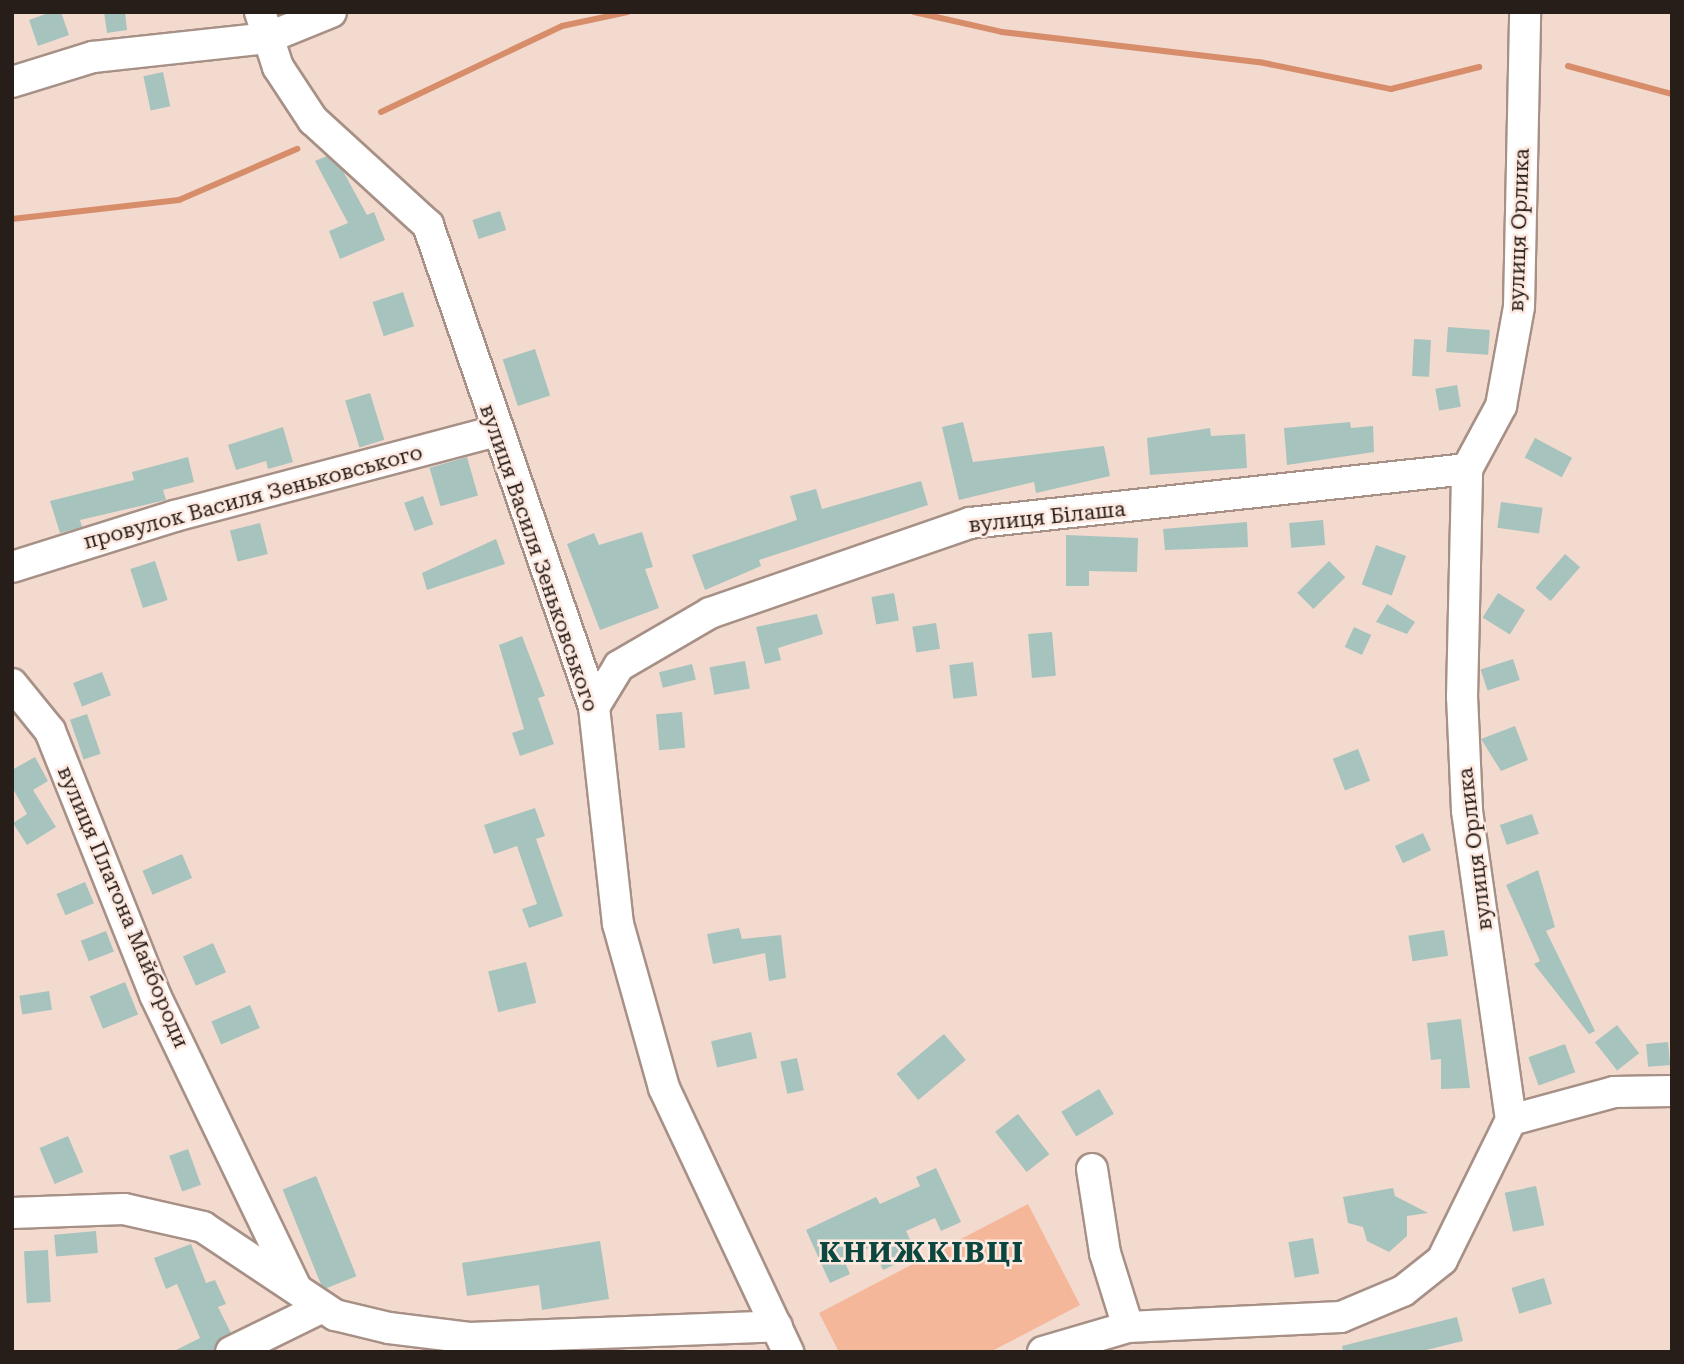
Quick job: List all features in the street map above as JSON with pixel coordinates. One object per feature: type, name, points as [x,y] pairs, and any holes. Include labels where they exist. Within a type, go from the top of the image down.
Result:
[{"type":"street","points":[[12,82],[93,57],[331,12]]},
{"type":"street","name":"вулиця Орлика","points":[[1511,1120],[1467,810],[1462,697],[1466,469],[1501,406],[1519,307],[1525,12]]},
{"type":"street","name":"вулиця Василя Зеньковського","points":[[263,25],[278,67],[313,120],[428,225],[494,432],[594,707],[618,924],[664,1088],[783,1339]]},
{"type":"street","name":"провулок Василя Зеньковського","points":[[12,567],[163,519],[494,432]]},
{"type":"street","name":"вулиця Білаша","points":[[594,707],[619,666],[647,644],[710,614],[970,523],[1466,469]]},
{"type":"street","name":"вулиця Платона Майбороди","points":[[12,684],[50,731],[155,995],[296,1288]]},
{"type":"street","points":[[1043,1352],[1119,1337],[1161,1338],[1341,1317],[1402,1292],[1442,1260],[1511,1120],[1614,1092],[1672,1091]]},
{"type":"street","points":[[1092,1169],[1119,1337]]},
{"type":"street","points":[[12,1213],[124,1209],[203,1227],[323,1307],[389,1328],[471,1338],[783,1339]]},
{"type":"street","points":[[231,1352],[323,1307]]},
{"type":"shaded area","points":[[1028,1204],[1080,1305],[990,1352],[839,1352],[819,1313]]},
{"type":"building","points":[[51,12],[61,12],[69,35],[38,46],[29,20]]},
{"type":"building","points":[[104,12],[125,12],[127,30],[107,33]]},
{"type":"building","points":[[163,72],[170,106],[151,110],[143,76]]},
{"type":"building","points":[[327,156],[343,171],[367,215],[374,212],[385,240],[340,259],[329,231],[348,223],[315,161]]},
{"type":"building","points":[[500,211],[506,230],[479,239],[472,220]]},
{"type":"building","points":[[403,292],[414,326],[384,336],[373,302]]},
{"type":"building","points":[[1448,327],[1490,330],[1488,355],[1446,352]]},
{"type":"building","points":[[1414,339],[1431,340],[1429,377],[1412,376]]},
{"type":"building","points":[[535,349],[550,396],[518,406],[503,360]]},
{"type":"building","points":[[1457,385],[1461,407],[1439,410],[1435,389]]},
{"type":"building","points":[[370,393],[384,440],[359,447],[345,401]]},
{"type":"building","points":[[963,422],[973,462],[1104,446],[1110,476],[1036,493],[1034,482],[959,500],[942,427]]},
{"type":"building","points":[[1350,422],[1351,428],[1373,426],[1374,452],[1287,465],[1284,428]]},
{"type":"building","points":[[283,427],[293,462],[268,469],[266,461],[236,470],[228,445]]},
{"type":"building","points":[[1210,428],[1211,436],[1245,434],[1247,468],[1150,475],[1147,438]]},
{"type":"building","points":[[1535,438],[1572,458],[1562,477],[1525,457]]},
{"type":"building","points":[[188,457],[194,482],[163,490],[166,500],[80,520],[82,527],[60,533],[50,501],[134,480],[132,472]]},
{"type":"building","points":[[467,457],[478,495],[441,506],[430,468]]},
{"type":"building","points":[[921,481],[928,505],[759,560],[761,566],[705,590],[692,555],[797,520],[790,496],[816,489],[822,509]]},
{"type":"building","points":[[423,496],[433,524],[414,531],[404,503]]},
{"type":"building","points":[[1501,502],[1543,508],[1539,534],[1497,528]]},
{"type":"building","points":[[1323,520],[1325,545],[1291,548],[1289,523]]},
{"type":"building","points":[[1247,522],[1248,547],[1165,550],[1163,529]]},
{"type":"building","points":[[260,523],[268,554],[238,562],[230,530]]},
{"type":"building","points":[[642,532],[653,567],[645,569],[659,608],[600,630],[567,544],[594,533],[599,545]]},
{"type":"building","points":[[1066,535],[1138,538],[1137,572],[1089,571],[1089,586],[1066,586]]},
{"type":"building","points":[[496,539],[505,564],[427,590],[422,573]]},
{"type":"building","points":[[1376,545],[1406,556],[1392,595],[1362,584]]},
{"type":"building","points":[[1565,554],[1580,567],[1551,601],[1535,588]]},
{"type":"building","points":[[155,561],[168,600],[143,608],[130,569]]},
{"type":"building","points":[[1329,561],[1345,577],[1313,609],[1297,593]]},
{"type":"building","points":[[894,593],[899,621],[876,625],[871,597]]},
{"type":"building","points":[[1498,593],[1525,610],[1510,635],[1483,618]]},
{"type":"building","points":[[1387,604],[1415,622],[1407,634],[1376,622]]},
{"type":"building","points":[[817,614],[823,634],[778,648],[781,660],[765,664],[756,627]]},
{"type":"building","points":[[936,623],[940,649],[916,652],[912,627]]},
{"type":"building","points":[[1354,627],[1371,635],[1362,655],[1345,647]]},
{"type":"building","points":[[1052,632],[1056,676],[1032,678],[1028,634]]},
{"type":"building","points":[[522,636],[545,696],[538,698],[554,744],[520,756],[512,733],[524,729],[499,645]]},
{"type":"building","points":[[1513,659],[1520,680],[1487,690],[1481,670]]},
{"type":"building","points":[[745,661],[750,689],[714,695],[710,667]]},
{"type":"building","points":[[973,662],[977,696],[953,699],[949,665]]},
{"type":"building","points":[[692,664],[696,680],[663,688],[659,672]]},
{"type":"building","points":[[102,672],[111,695],[82,706],[73,683]]},
{"type":"building","points":[[682,712],[685,748],[659,750],[656,714]]},
{"type":"building","points":[[87,714],[101,754],[84,760],[70,720]]},
{"type":"building","points":[[1515,726],[1528,760],[1501,771],[1481,739]]},
{"type":"building","points":[[1358,749],[1370,781],[1345,790],[1333,759]]},
{"type":"building","points":[[35,757],[48,781],[33,790],[56,827],[27,845],[13,823],[27,814],[12,787],[12,770]]},
{"type":"building","points":[[535,808],[545,836],[536,839],[563,916],[529,928],[522,909],[537,904],[517,846],[494,854],[484,825]]},
{"type":"building","points":[[1532,814],[1539,834],[1507,845],[1500,825]]},
{"type":"building","points":[[1423,833],[1431,850],[1403,863],[1395,846]]},
{"type":"building","points":[[182,854],[192,878],[153,895],[142,871]]},
{"type":"building","points":[[1538,870],[1555,927],[1546,931],[1595,1031],[1589,1034],[1534,964],[1540,961],[1506,885]]},
{"type":"building","points":[[85,882],[94,903],[65,915],[56,894]]},
{"type":"building","points":[[739,928],[742,939],[781,935],[786,978],[769,981],[765,953],[713,964],[707,934]]},
{"type":"building","points":[[1444,930],[1448,956],[1413,961],[1408,936]]},
{"type":"building","points":[[106,931],[114,952],[89,961],[81,941]]},
{"type":"building","points":[[213,943],[226,972],[196,986],[183,956]]},
{"type":"building","points":[[526,962],[536,1003],[498,1012],[488,971]]},
{"type":"building","points":[[125,982],[138,1014],[103,1029],[90,996]]},
{"type":"building","points":[[49,991],[52,1010],[22,1014],[19,996]]},
{"type":"building","points":[[250,1005],[260,1028],[221,1044],[211,1021]]},
{"type":"building","points":[[1461,1019],[1470,1088],[1441,1089],[1441,1059],[1431,1060],[1427,1023]]},
{"type":"building","points":[[1617,1025],[1639,1053],[1617,1071],[1595,1042]]},
{"type":"building","points":[[751,1032],[757,1058],[717,1068],[711,1041]]},
{"type":"building","points":[[944,1034],[966,1060],[918,1100],[897,1074]]},
{"type":"building","points":[[1668,1042],[1670,1065],[1648,1067],[1646,1044]]},
{"type":"building","points":[[1565,1044],[1575,1072],[1539,1086],[1528,1057]]},
{"type":"building","points":[[797,1058],[804,1090],[787,1094],[780,1062]]},
{"type":"building","points":[[1099,1089],[1114,1114],[1076,1137],[1061,1112]]},
{"type":"building","points":[[1018,1114],[1049,1154],[1027,1172],[995,1132]]},
{"type":"building","points":[[68,1136],[83,1172],[55,1184],[39,1148]]},
{"type":"building","points":[[188,1149],[201,1185],[182,1192],[169,1156]]},
{"type":"building","points":[[936,1168],[961,1222],[941,1231],[935,1218],[906,1231],[917,1254],[883,1270],[872,1246],[844,1260],[850,1274],[830,1283],[806,1230],[876,1197],[880,1204],[920,1186],[916,1177]]},
{"type":"building","points":[[316,1176],[356,1276],[323,1290],[283,1189]]},
{"type":"building","points":[[1536,1186],[1544,1225],[1513,1232],[1505,1193]]},
{"type":"building","points":[[1393,1188],[1395,1196],[1428,1213],[1407,1216],[1407,1236],[1389,1252],[1367,1241],[1363,1227],[1348,1223],[1343,1197]]},
{"type":"building","points":[[96,1231],[98,1253],[56,1257],[54,1235]]},
{"type":"building","points":[[1313,1238],[1319,1273],[1295,1278],[1288,1242]]},
{"type":"building","points":[[600,1241],[609,1299],[542,1310],[539,1285],[467,1296],[462,1263]]},
{"type":"building","points":[[191,1244],[206,1283],[215,1280],[226,1304],[218,1307],[231,1333],[214,1352],[172,1352],[200,1338],[177,1284],[166,1289],[154,1258]]},
{"type":"building","points":[[48,1250],[51,1302],[27,1303],[24,1251]]},
{"type":"building","points":[[1544,1278],[1552,1304],[1519,1314],[1511,1288]]},
{"type":"building","points":[[1457,1317],[1463,1341],[1418,1352],[1343,1352],[1342,1346]]},
{"type":"waterway","points":[[381,112],[562,26],[628,12]]},
{"type":"waterway","points":[[914,12],[1002,32],[1259,62],[1391,89],[1479,67]]},
{"type":"waterway","points":[[1568,66],[1672,94]]},
{"type":"waterway","points":[[12,219],[179,200],[297,149]]},
{"type":"district","name":"КНИЖКІВЦІ","points":[[922,1253]]}]
